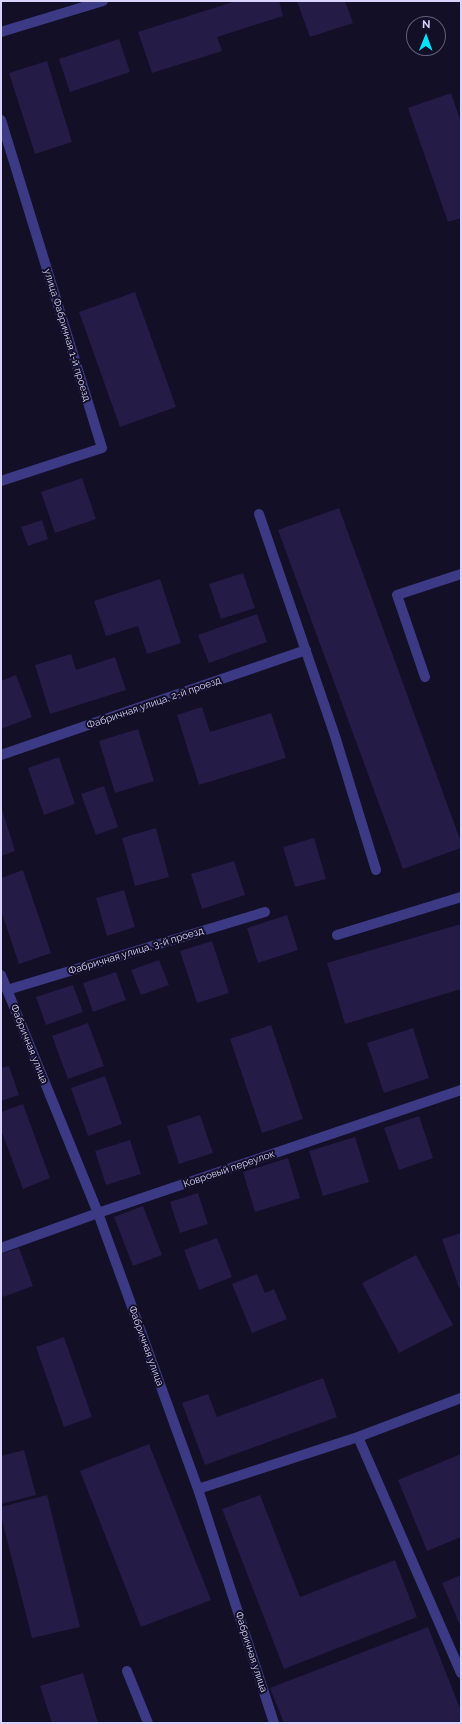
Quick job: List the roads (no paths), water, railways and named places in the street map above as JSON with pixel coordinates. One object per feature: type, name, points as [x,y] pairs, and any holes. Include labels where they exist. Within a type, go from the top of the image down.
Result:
[{"type":"street","points":[[1,32],[103,1]]},
{"type":"street","name":"улица Фабричная 1-й проезд","points":[[1,120],[102,448],[1,481]]},
{"type":"street","points":[[259,514],[335,736],[376,870]]},
{"type":"street","points":[[425,677],[398,595],[461,574]]},
{"type":"street","name":"Фабричная улица, 2-й проезд","points":[[1,755],[306,650]]},
{"type":"street","points":[[337,935],[461,897]]},
{"type":"street","name":"Фабричная улица, 3-й проезд","points":[[6,990],[266,912]]},
{"type":"street","name":"Фабричная улица","points":[[1,975],[98,1213],[198,1489],[274,1723]]},
{"type":"street","name":"Ковровый переулок","points":[[1,1248],[98,1213],[459,1091]]},
{"type":"street","points":[[198,1489],[358,1437],[461,1398]]},
{"type":"street","points":[[358,1437],[461,1673]]},
{"type":"street","points":[[127,1670],[148,1723]]}]
